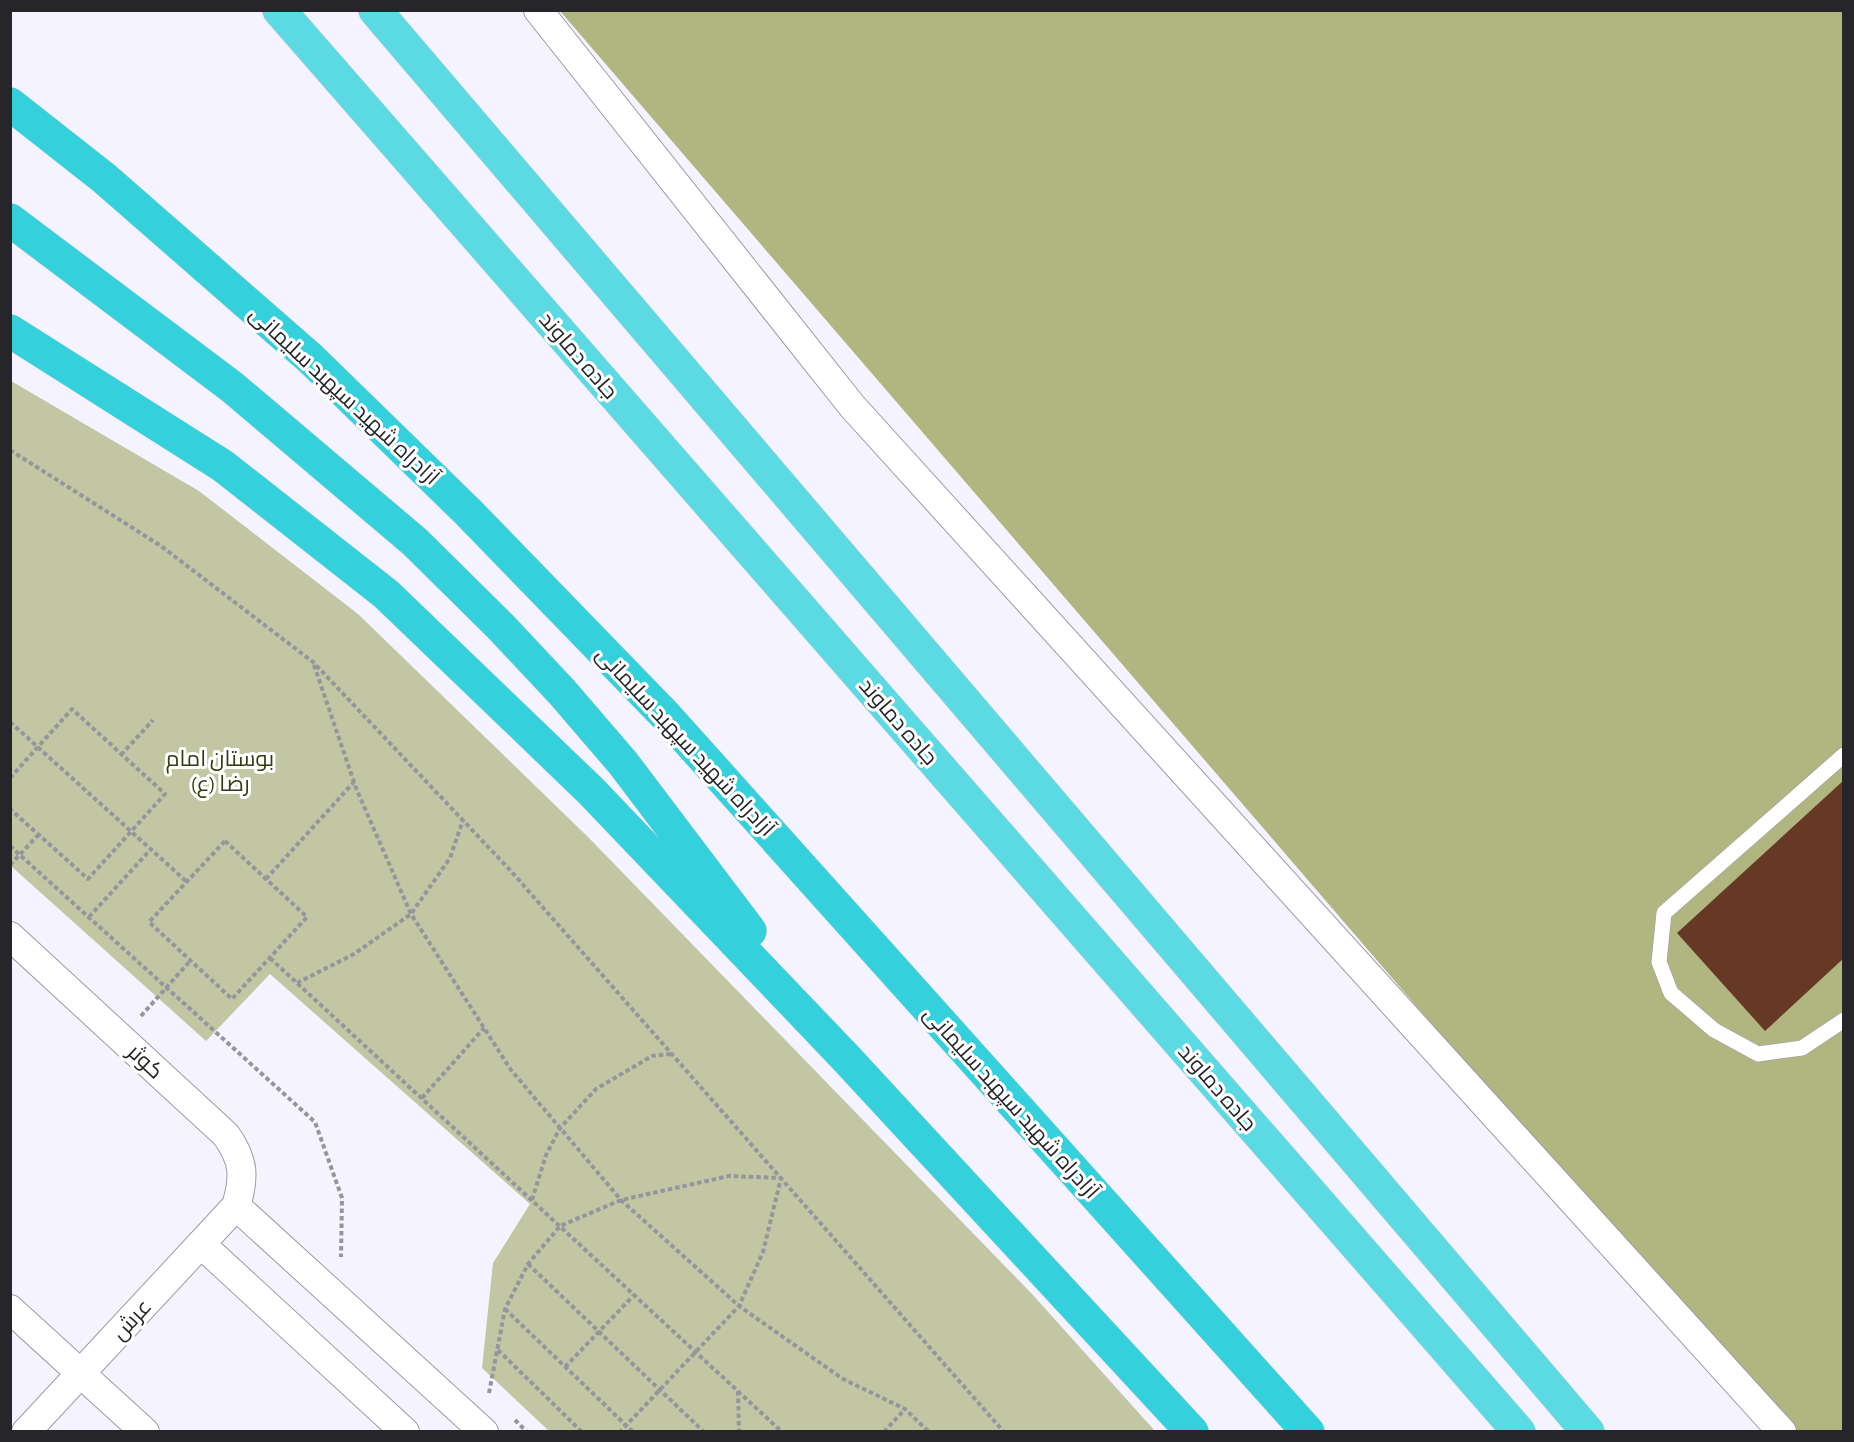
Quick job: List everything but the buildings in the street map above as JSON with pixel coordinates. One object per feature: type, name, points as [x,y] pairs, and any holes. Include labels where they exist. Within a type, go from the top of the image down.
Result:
[{"type":"highway","name":"جاده دماوند","points":[[279,10],[1519,1431]]},
{"type":"highway","points":[[375,10],[1588,1431]]},
{"type":"highway","name":"آزادراه شهید سپهبد سلیمانی","points":[[10,104],[104,178],[310,358],[468,512],[665,715],[1308,1431]]},
{"type":"highway","points":[[10,220],[232,387],[415,542],[501,627],[562,692],[623,763],[845,1057]]},
{"type":"highway","points":[[10,331],[223,466],[386,594],[591,791],[845,1057],[1192,1431]]},
{"type":"street","points":[[538,10],[852,406],[1782,1431]]},
{"type":"street","name":"کوثر","points":[[10,936],[226,1135],[237,1151],[242,1169],[242,1188],[236,1206]]},
{"type":"street","points":[[236,1206],[484,1431]]},
{"type":"street","name":"عرش","points":[[26,1431],[236,1206]]},
{"type":"street","points":[[201,1244],[405,1431]]},
{"type":"street","points":[[10,1309],[145,1431]]},
{"type":"lane","points":[[1844,755],[1664,913],[1659,962],[1671,993],[1714,1030],[1758,1054],[1802,1048],[1844,1020]]},
{"type":"path","points":[[10,450],[161,546],[313,662],[510,870],[1004,1431]]},
{"type":"path","points":[[313,662],[354,782],[411,914],[511,1070],[621,1200],[739,1306],[843,1379],[905,1409],[929,1431]]},
{"type":"path","points":[[10,777],[72,710],[165,794],[88,879],[10,809]]},
{"type":"path","points":[[121,754],[153,720]]},
{"type":"path","points":[[10,722],[187,882]]},
{"type":"path","points":[[266,879],[354,782]]},
{"type":"path","points":[[297,983],[354,954],[411,914],[450,858],[463,819]]},
{"type":"path","points":[[10,865],[38,834]]},
{"type":"path","points":[[225,841],[266,879],[307,917],[232,999],[149,922],[225,841]]},
{"type":"path","points":[[10,846],[315,1122],[342,1198],[341,1258]]},
{"type":"path","points":[[89,917],[151,849]]},
{"type":"path","points":[[270,958],[782,1431]]},
{"type":"path","points":[[122,1038],[190,961]]},
{"type":"path","points":[[422,1098],[484,1028]]},
{"type":"path","points":[[532,1200],[546,1155],[560,1128],[596,1089],[652,1056],[672,1054]]},
{"type":"path","points":[[480,1387],[488,1395],[505,1309],[528,1264],[560,1226],[621,1200],[729,1176],[781,1178]]},
{"type":"path","points":[[620,1431],[739,1306],[763,1252],[781,1178]]},
{"type":"path","points":[[528,1264],[704,1431]]},
{"type":"path","points":[[565,1367],[634,1295]]},
{"type":"path","points":[[505,1309],[633,1431]]},
{"type":"path","points":[[498,1350],[582,1431]]},
{"type":"path","points":[[738,1391],[739,1431]]},
{"type":"path","points":[[884,1431],[905,1409]]},
{"type":"path","points":[[512,1417],[527,1431]]},
{"type":"green space","points":[[560,11],[1843,11],[1843,1431],[1782,1431]]},
{"type":"green space","name":"بوستان امام رضا (ع)","points":[[11,381],[199,491],[358,614],[588,837],[1032,1294],[1155,1431],[549,1431],[482,1368],[493,1263],[530,1204],[270,974],[206,1041],[11,866]]}]
